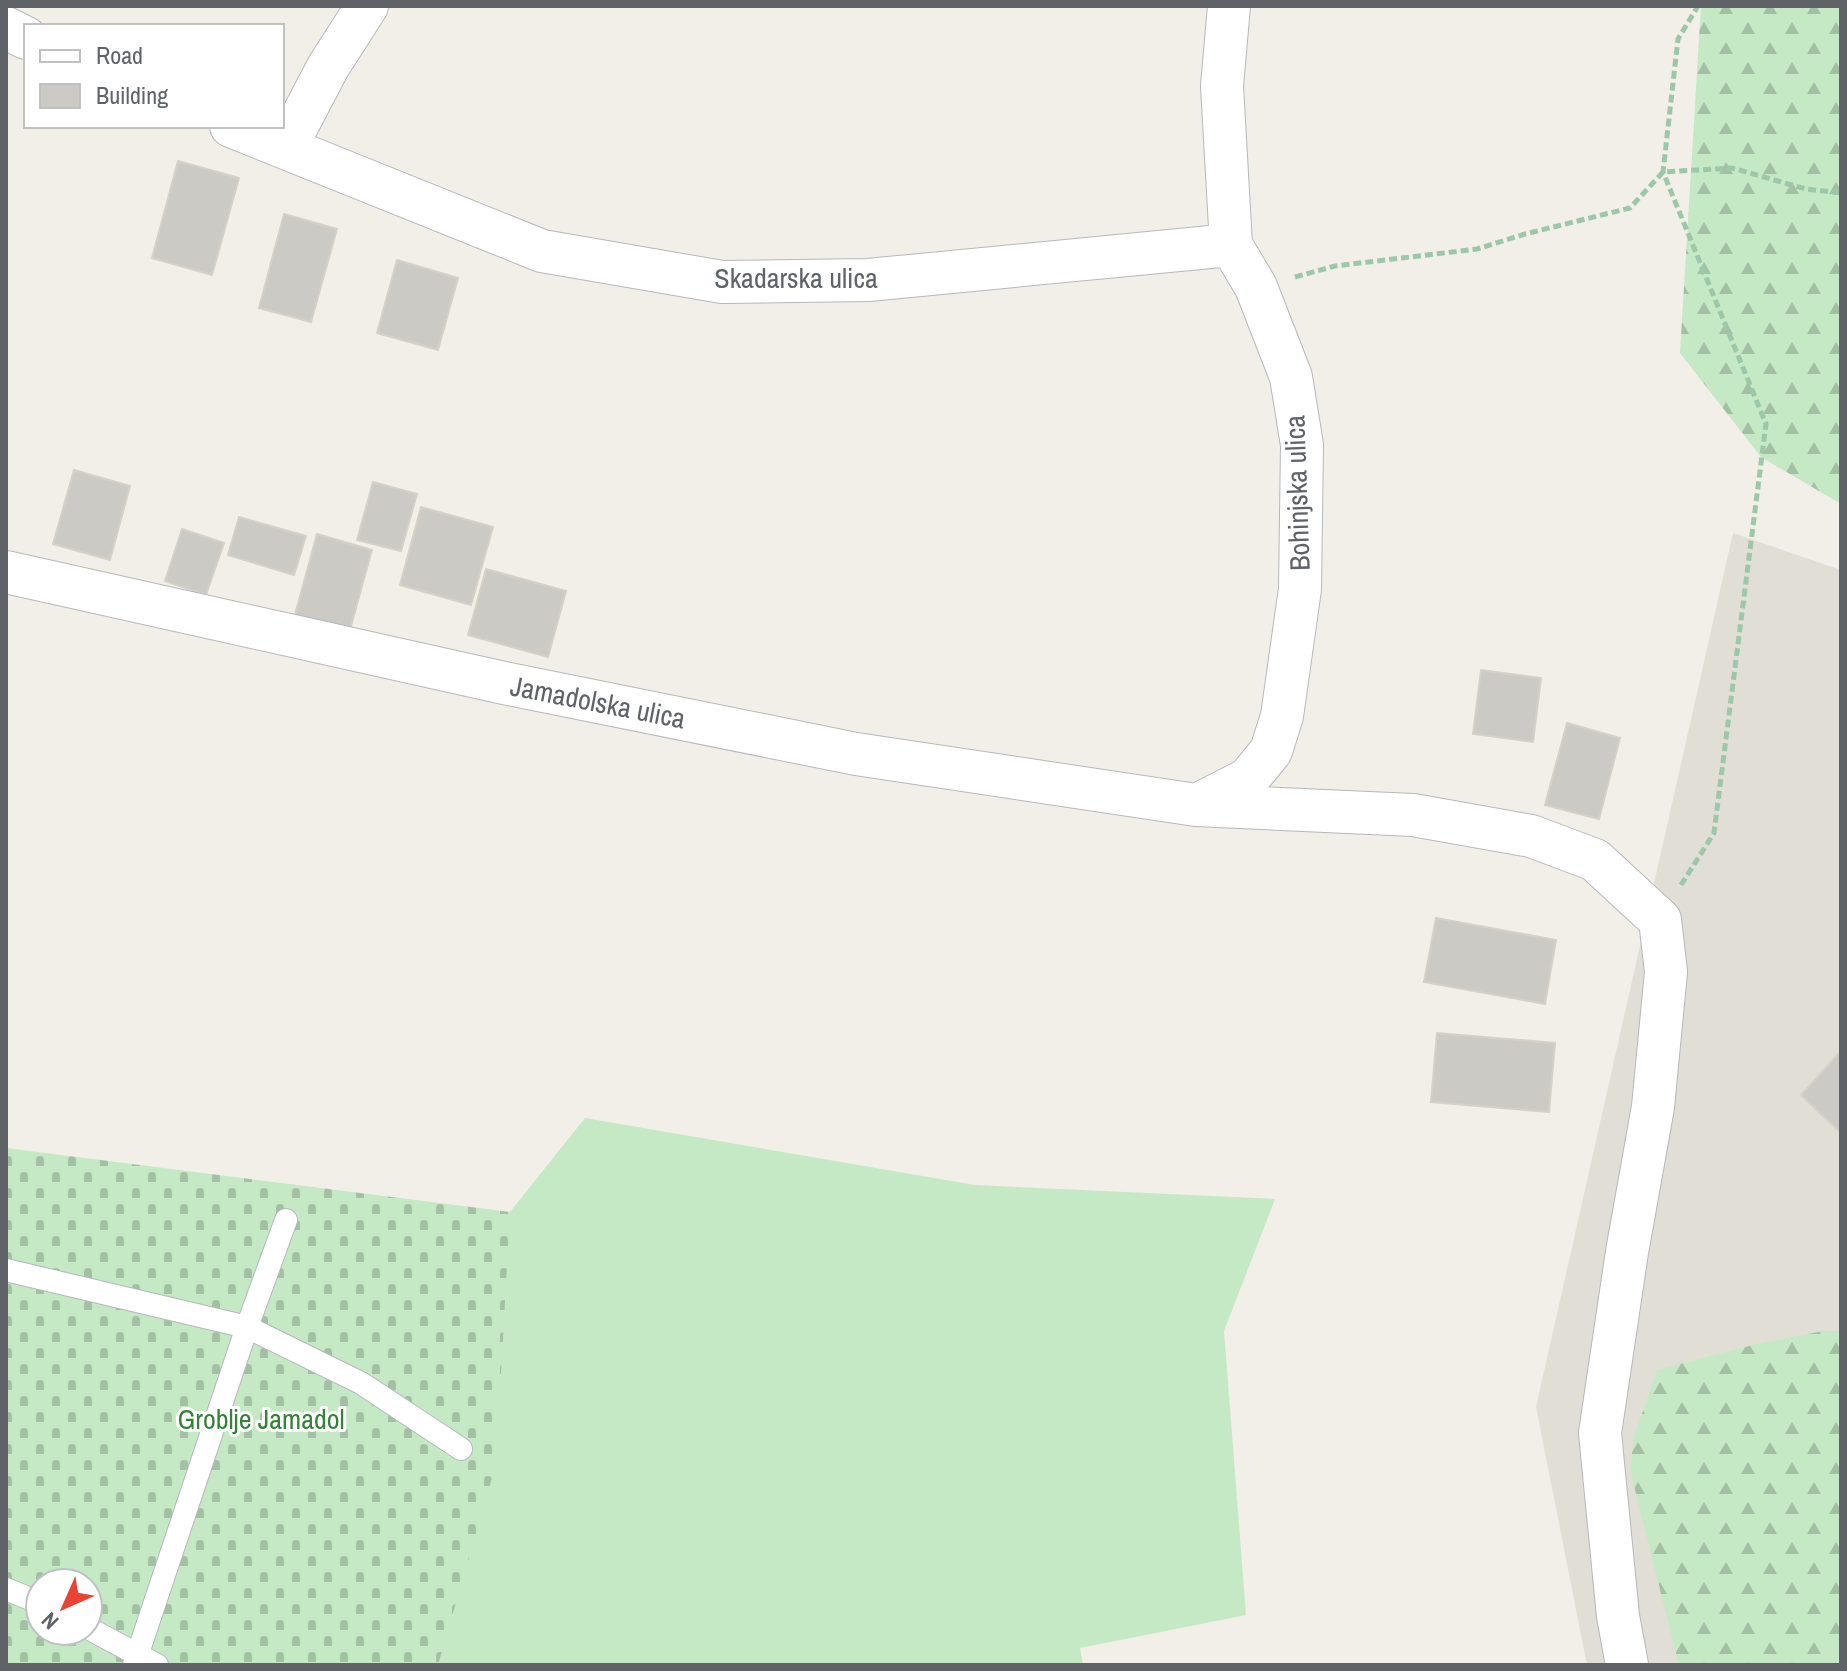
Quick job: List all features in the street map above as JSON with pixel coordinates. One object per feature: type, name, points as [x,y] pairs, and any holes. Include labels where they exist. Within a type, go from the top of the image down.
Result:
[{"type":"street","points":[[286,147],[328,67],[367,6]]},
{"type":"street","name":"Bohinjska ulica","points":[[1196,805],[1248,779],[1271,751],[1282,716],[1300,589],[1302,445],[1291,377],[1256,287],[1231,245],[1222,86],[1229,6]]},
{"type":"street","points":[[6,28],[24,37]]},
{"type":"street","name":"Skadarska ulica","points":[[236,128],[542,251],[722,282],[868,280],[1231,245]]},
{"type":"street","name":"Jamadolska ulica","points":[[6,572],[504,683],[856,754],[1196,805],[1413,815],[1531,836],[1595,860],[1660,920]]},
{"type":"street","points":[[1627,1665],[1618,1616],[1600,1433],[1653,1107],[1666,972],[1660,920]]},
{"type":"lane","points":[[104,1638],[144,1662],[247,1327],[286,1220]]},
{"type":"lane","points":[[6,1270],[247,1327],[361,1383],[461,1449]]},
{"type":"path","points":[[1660,920],[1714,833],[1766,424],[1663,172],[1678,39],[1698,6]]},
{"type":"path","points":[[1256,287],[1335,266],[1477,249],[1630,208],[1663,172],[1732,168],[1806,189],[1841,193]]},
{"type":"shaded area","points":[[1733,533],[1841,570],[1841,1665],[1587,1665],[1536,1407]]},
{"type":"green space","points":[[1701,6],[1841,6],[1841,504],[1761,457],[1680,353]]},
{"type":"green space","points":[[585,1118],[975,1185],[1275,1199],[1224,1331],[1246,1615],[1080,1648],[1083,1665],[420,1665],[510,1212]]},
{"type":"green space","name":"Groblje Jamadol","points":[[6,1148],[510,1212],[496,1464],[438,1665],[6,1665]]},
{"type":"green space","points":[[1823,1331],[1841,1331],[1841,1665],[1679,1665],[1630,1470],[1634,1437],[1657,1370]]},
{"type":"building","points":[[178,161],[239,178],[212,275],[152,258]]},
{"type":"building","points":[[284,214],[337,229],[311,322],[259,308]]},
{"type":"building","points":[[397,260],[458,278],[438,350],[377,333]]},
{"type":"building","points":[[74,470],[130,486],[110,560],[53,544]]},
{"type":"building","points":[[373,482],[417,494],[401,551],[357,540]]},
{"type":"building","points":[[421,507],[493,527],[471,605],[400,585]]},
{"type":"building","points":[[239,517],[306,536],[294,575],[228,555]]},
{"type":"building","points":[[182,529],[224,543],[206,595],[165,581]]},
{"type":"building","points":[[317,534],[372,550],[348,637],[293,622]]},
{"type":"building","points":[[486,569],[566,591],[548,657],[468,635]]},
{"type":"building","points":[[1481,670],[1541,678],[1533,742],[1473,734]]},
{"type":"building","points":[[1567,723],[1620,738],[1599,819],[1545,805]]},
{"type":"building","points":[[1436,918],[1556,940],[1545,1004],[1424,982]]},
{"type":"building","points":[[1437,1033],[1555,1043],[1549,1112],[1431,1102]]},
{"type":"building","points":[[1841,1051],[1841,1131],[1840,1132],[1801,1095]]}]
